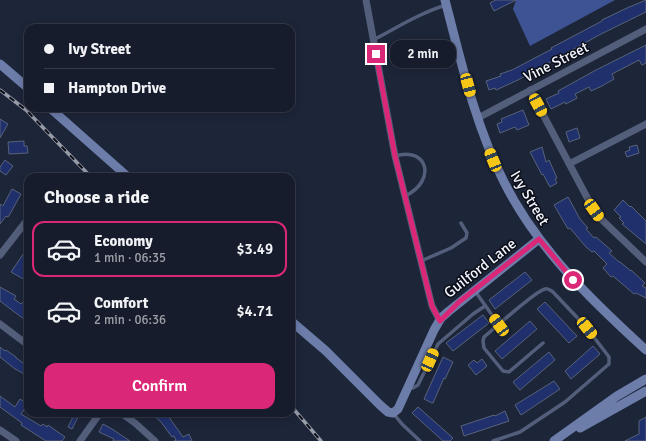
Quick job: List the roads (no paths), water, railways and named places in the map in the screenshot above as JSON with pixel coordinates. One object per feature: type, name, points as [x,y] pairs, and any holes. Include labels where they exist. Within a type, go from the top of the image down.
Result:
[{"type":"main road","name":"Ivy Street","points":[[446,2],[478,118],[503,181],[539,239],[573,280],[646,350]]},
{"type":"main road","points":[[0,64],[24,85]]},
{"type":"main road","points":[[55,112],[123,173]]},
{"type":"main road","name":"Guilford Lane","points":[[393,413],[398,409],[434,330],[440,321],[449,311],[474,290],[539,239]]},
{"type":"main road","points":[[295,324],[326,351],[380,405],[388,412],[393,413]]},
{"type":"main road","points":[[554,441],[617,396],[646,379]]},
{"type":"main road","points":[[554,441],[587,425],[646,392]]},
{"type":"street","points":[[366,0],[395,156],[432,306],[440,321]]},
{"type":"street","name":"Vine Street","points":[[478,118],[646,29]]},
{"type":"street","points":[[530,90],[590,204],[599,217],[646,262]]},
{"type":"street","points":[[569,164],[646,124]]},
{"type":"street","points":[[0,255],[24,224]]},
{"type":"street","points":[[0,324],[24,342]]},
{"type":"street","points":[[80,441],[97,417]]},
{"type":"street","points":[[127,417],[155,441]]},
{"type":"street","points":[[0,430],[16,441]]},
{"type":"lane","points":[[373,40],[409,19],[446,2]]},
{"type":"lane","points":[[395,156],[407,154],[413,155],[421,160],[424,166],[425,175],[422,184],[405,196]]},
{"type":"lane","points":[[421,261],[451,248],[466,238],[467,233],[461,223]]},
{"type":"lane","points":[[493,441],[520,432],[565,402],[609,364],[609,357],[587,328],[549,289],[542,289],[484,337],[482,344],[503,371],[509,372],[543,343]]},
{"type":"lane","points":[[474,290],[499,325]]},
{"type":"lane","points":[[408,387],[413,388],[418,385],[438,344],[473,314],[485,306]]},
{"type":"lane","points":[[393,413],[420,441]]},
{"type":"railway","points":[[0,90],[24,108]]},
{"type":"railway","points":[[28,112],[87,173]]},
{"type":"railway","points":[[295,411],[321,441]]}]
